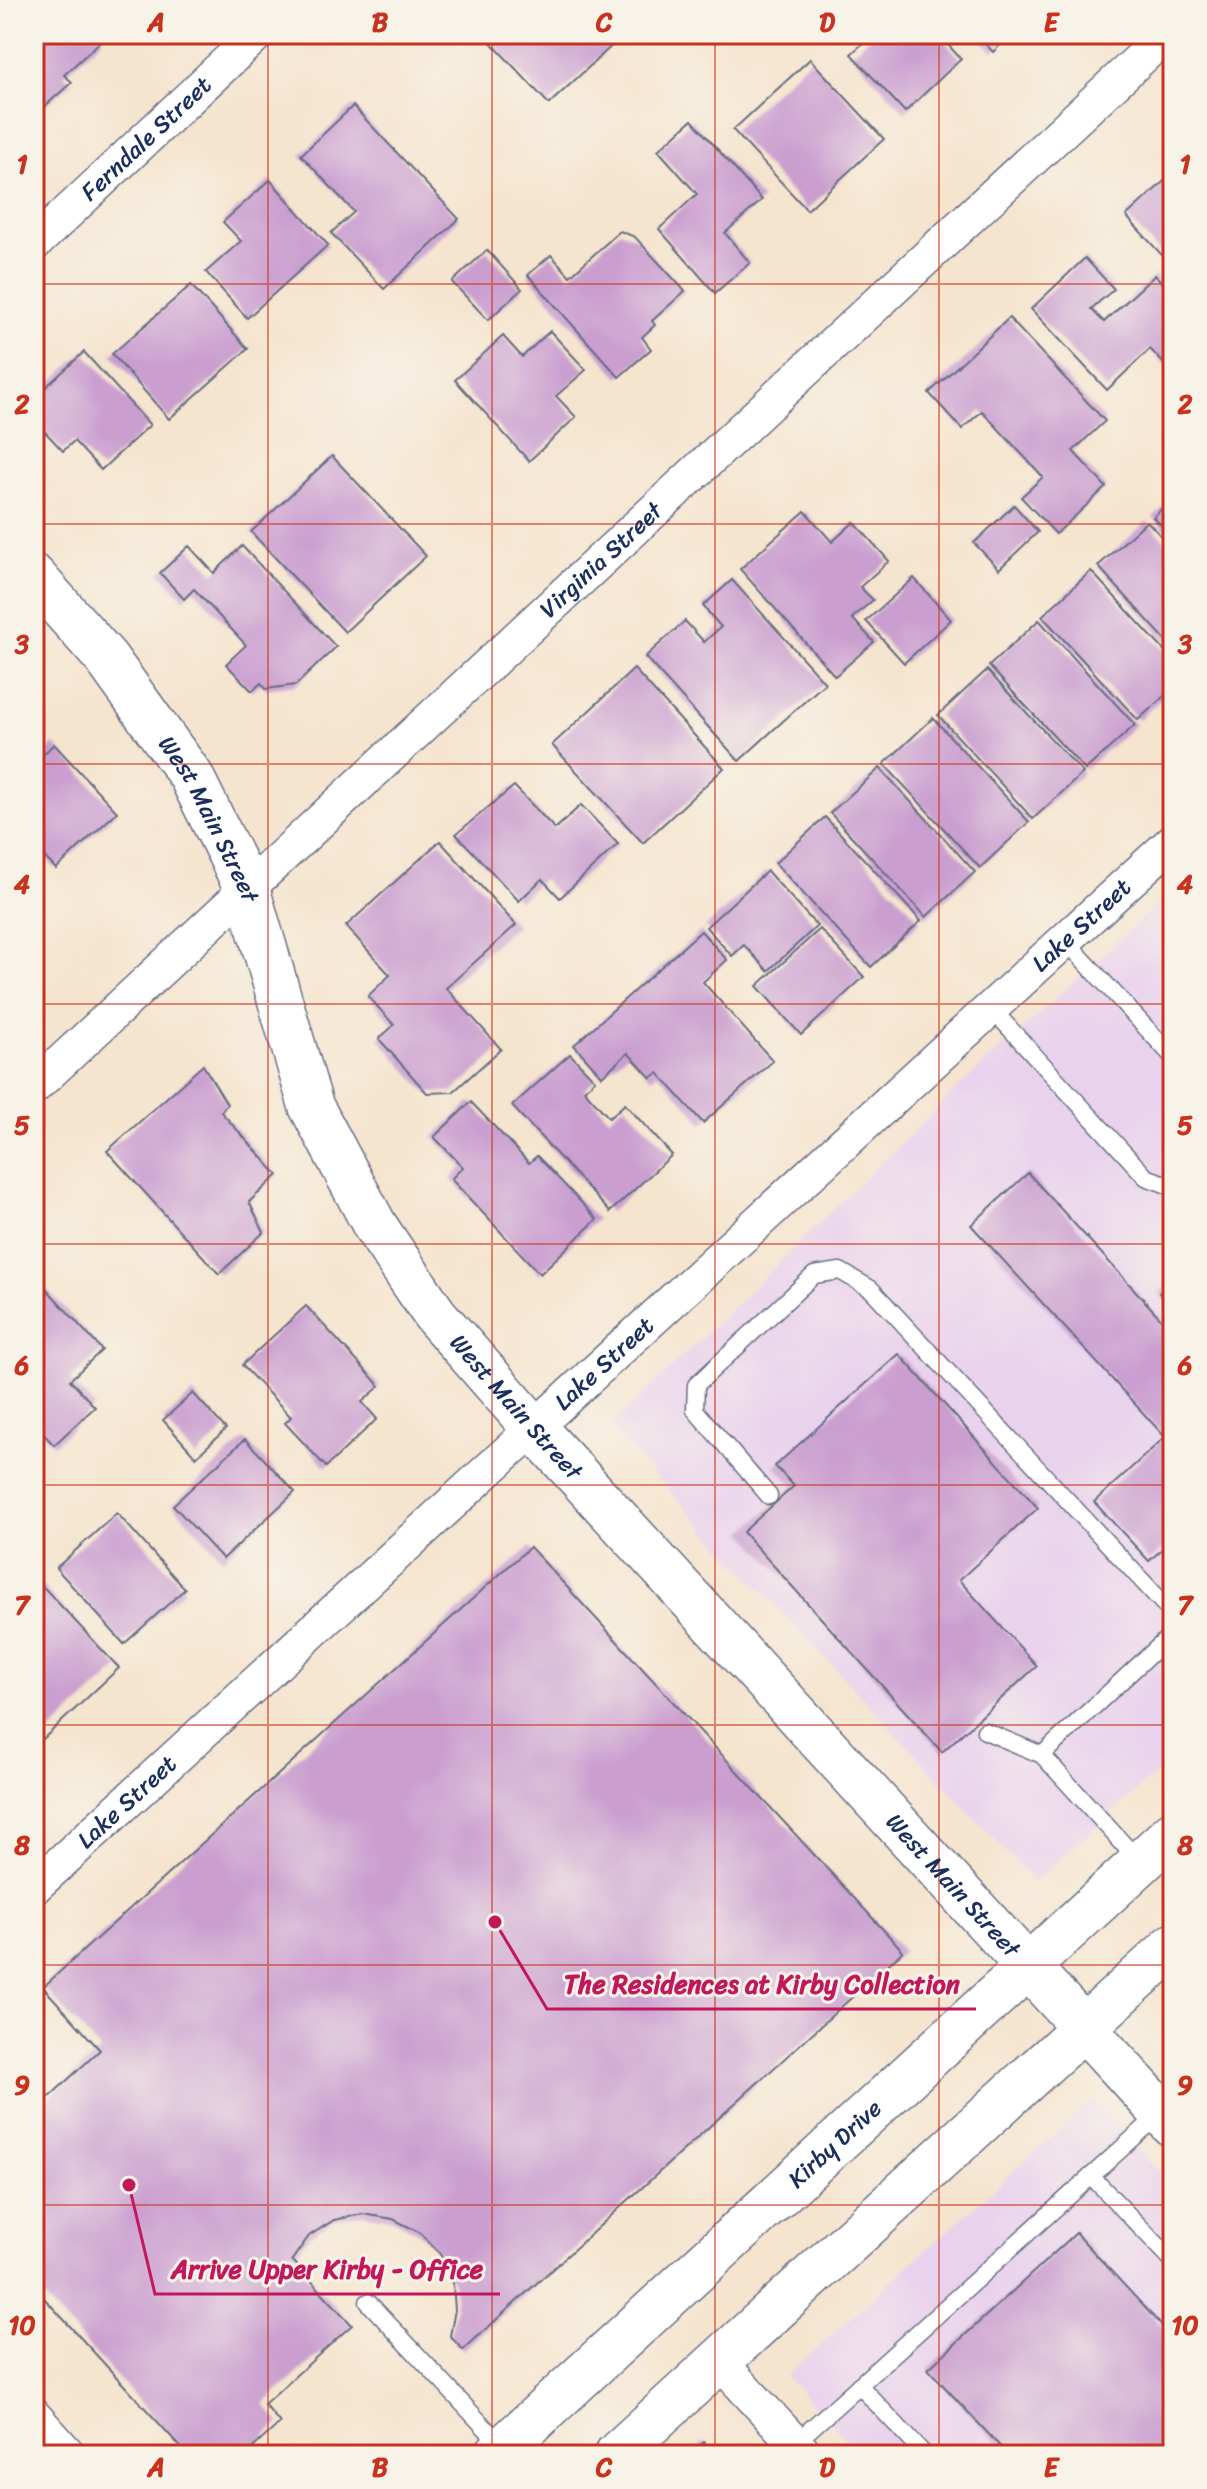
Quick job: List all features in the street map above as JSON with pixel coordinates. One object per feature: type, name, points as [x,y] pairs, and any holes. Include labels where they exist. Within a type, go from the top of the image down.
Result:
[{"type":"street","name":"Ferndale Street","points":[[34,244],[257,34]]},
{"type":"street","name":"Virginia Street","points":[[34,1087],[1167,34]]},
{"type":"street","name":"West Main Street","points":[[34,577],[106,658],[191,776],[248,891],[311,1106],[375,1226],[435,1315],[533,1427],[1167,2119]]},
{"type":"street","name":"Lake Street","points":[[34,1887],[1173,841]]},
{"type":"street","name":"Kirby Drive","points":[[500,2452],[1173,1833]]},
{"type":"street","points":[[616,2455],[1173,1946]]},
{"type":"street","points":[[719,2361],[801,2449]]},
{"type":"street","points":[[34,2416],[69,2455]]},
{"type":"lane","points":[[1065,940],[1173,1057]]},
{"type":"lane","points":[[991,1008],[1146,1177],[1173,1187]]},
{"type":"lane","points":[[769,1496],[695,1410],[696,1385],[814,1275],[840,1271],[871,1289],[1173,1614]]},
{"type":"lane","points":[[1042,1755],[1173,1633]]},
{"type":"lane","points":[[985,1731],[1042,1755],[1141,1863]]},
{"type":"lane","points":[[801,2449],[859,2385],[1091,2176],[1167,2119]]},
{"type":"lane","points":[[1091,2176],[1173,2261]]},
{"type":"lane","points":[[368,2302],[500,2452]]},
{"type":"lane","points":[[859,2385],[925,2455]]},
{"type":"shaded area","points":[[1173,890],[1173,1758],[1034,1882],[610,1427],[958,1088]]},
{"type":"shaded area","points":[[1093,2100],[1173,2187],[1173,2455],[859,2455],[786,2376]]},
{"type":"building","points":[[34,34],[98,34],[103,39],[64,75],[72,82],[34,116]]},
{"type":"building","points":[[483,34],[612,34],[618,40],[549,104]]},
{"type":"building","points":[[873,34],[938,34],[961,59],[905,112],[851,54]]},
{"type":"building","points":[[976,34],[1011,34],[993,52]]},
{"type":"building","points":[[810,59],[884,139],[807,210],[733,130]]},
{"type":"building","points":[[353,106],[459,219],[384,289],[331,233],[354,212],[301,155]]},
{"type":"building","points":[[692,120],[762,200],[725,233],[750,263],[715,293],[659,229],[697,194],[658,150]]},
{"type":"building","points":[[1173,173],[1173,267],[1126,216]]},
{"type":"building","points":[[270,180],[328,245],[247,318],[206,272],[241,241],[223,222]]},
{"type":"building","points":[[620,231],[635,237],[685,291],[652,321],[655,325],[642,337],[651,349],[619,377],[528,275],[551,255],[570,276]]},
{"type":"building","points":[[487,250],[522,289],[488,320],[452,282]]},
{"type":"building","points":[[1085,258],[1114,289],[1091,309],[1104,322],[1155,275],[1173,294],[1173,373],[1150,349],[1107,390],[1031,309]]},
{"type":"building","points":[[191,285],[248,349],[169,419],[112,354]]},
{"type":"building","points":[[1009,318],[1105,421],[1073,451],[1106,487],[1056,534],[1021,497],[1043,477],[982,411],[962,429],[929,393]]},
{"type":"building","points":[[550,331],[586,370],[556,396],[576,417],[529,461],[455,380],[503,336],[522,357]]},
{"type":"building","points":[[84,352],[150,425],[101,470],[74,441],[63,451],[34,420],[34,398]]},
{"type":"building","points":[[332,456],[426,556],[345,632],[251,532]]},
{"type":"building","points":[[1173,498],[1173,538],[1153,517]]},
{"type":"building","points":[[1014,505],[1038,532],[999,569],[974,543]]},
{"type":"building","points":[[805,511],[832,542],[854,522],[889,561],[860,587],[873,600],[852,618],[874,642],[835,676],[740,569]]},
{"type":"building","points":[[1147,521],[1173,549],[1173,648],[1098,566]]},
{"type":"building","points":[[189,546],[214,573],[242,546],[336,647],[296,685],[266,689],[261,683],[252,691],[226,664],[246,645],[194,589],[184,599],[160,573]]},
{"type":"building","points":[[1091,571],[1173,660],[1173,688],[1138,720],[1042,616]]},
{"type":"building","points":[[914,578],[951,620],[904,663],[866,621]]},
{"type":"building","points":[[732,580],[825,683],[739,761],[645,657],[685,621],[704,642],[721,627],[703,606]]},
{"type":"building","points":[[1039,620],[1135,725],[1085,770],[989,666]]},
{"type":"building","points":[[634,669],[724,768],[643,843],[552,745]]},
{"type":"building","points":[[987,670],[1083,773],[1033,819],[938,715]]},
{"type":"building","points":[[933,718],[1029,822],[980,868],[884,764]]},
{"type":"building","points":[[54,744],[117,812],[56,869],[34,846],[34,763]]},
{"type":"building","points":[[880,768],[975,872],[926,917],[830,813]]},
{"type":"building","points":[[514,786],[555,829],[581,805],[618,844],[560,898],[542,879],[519,901],[456,834]]},
{"type":"building","points":[[825,817],[921,921],[871,967],[775,863]]},
{"type":"building","points":[[440,841],[516,925],[446,988],[501,1049],[453,1092],[427,1093],[379,1039],[394,1025],[368,996],[390,975],[346,926]]},
{"type":"building","points":[[767,871],[817,926],[768,971],[744,945],[732,956],[706,927]]},
{"type":"building","points":[[820,929],[864,977],[801,1035],[757,986]]},
{"type":"building","points":[[701,931],[727,960],[703,982],[773,1061],[703,1123],[658,1073],[651,1078],[628,1053],[602,1076],[574,1045]]},
{"type":"building","points":[[570,1054],[595,1080],[584,1090],[609,1118],[625,1104],[672,1155],[610,1212],[512,1106]]},
{"type":"building","points":[[203,1065],[227,1104],[221,1112],[278,1175],[249,1202],[264,1232],[219,1274],[107,1151]]},
{"type":"building","points":[[471,1102],[529,1163],[537,1156],[597,1219],[540,1274],[451,1179],[463,1167],[434,1137]]},
{"type":"building","points":[[1028,1173],[1173,1332],[1173,1539],[1149,1561],[1094,1502],[1165,1437],[971,1225]]},
{"type":"building","points":[[34,1275],[102,1350],[70,1380],[95,1407],[54,1445],[34,1424],[34,1398],[44,1390],[34,1379]]},
{"type":"building","points":[[1173,1281],[1173,1308],[1159,1293]]},
{"type":"building","points":[[306,1306],[380,1386],[362,1402],[377,1419],[326,1467],[285,1423],[291,1417],[242,1365]]},
{"type":"building","points":[[899,1354],[1038,1508],[959,1580],[1037,1666],[942,1752],[743,1532],[794,1486],[775,1466]]},
{"type":"building","points":[[193,1393],[226,1429],[196,1457],[163,1420]]},
{"type":"building","points":[[245,1439],[295,1492],[223,1559],[173,1505]]},
{"type":"building","points":[[117,1513],[185,1589],[124,1644],[56,1568]]},
{"type":"building","points":[[530,1547],[903,1951],[463,2350],[450,2336],[455,2310],[453,2283],[440,2254],[419,2232],[393,2219],[363,2214],[334,2220],[309,2236],[292,2260],[352,2325],[264,2404],[280,2423],[245,2455],[188,2455],[34,2287],[34,2111],[100,2050],[43,1987]]},
{"type":"building","points":[[34,1577],[119,1668],[43,1739],[34,1729]]},
{"type":"building","points":[[1076,2233],[1173,2338],[1173,2455],[1008,2455],[928,2369]]},
{"type":"building","points":[[704,2442],[717,2455],[691,2455]]},
{"type":"place","name":"The Residences at Kirby Collection","points":[[495,1922]]},
{"type":"place","name":"Arrive Upper Kirby - Office","points":[[129,2185]]}]
